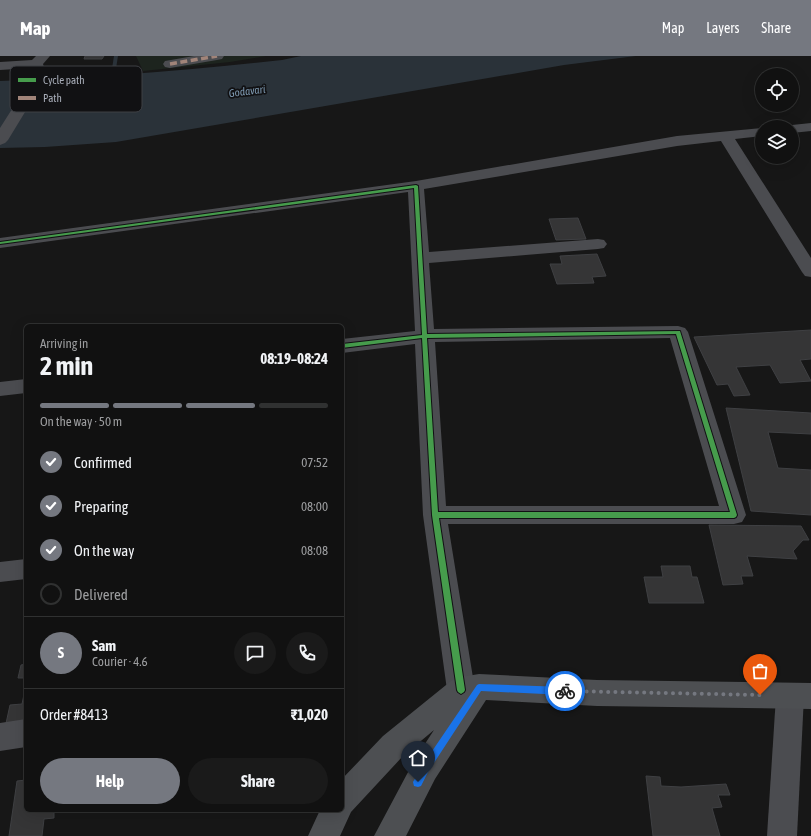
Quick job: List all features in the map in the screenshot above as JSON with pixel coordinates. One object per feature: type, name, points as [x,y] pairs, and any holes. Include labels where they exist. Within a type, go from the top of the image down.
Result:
[{"type":"main road","points":[[389,836],[470,689]]},
{"type":"main road","points":[[344,800],[393,746],[470,689],[597,693],[800,696]]},
{"type":"main road","points":[[323,836],[336,812]]},
{"type":"street","points":[[170,64],[217,56]]},
{"type":"street","points":[[0,66],[39,65]]},
{"type":"street","points":[[0,140],[15,112]]},
{"type":"street","points":[[799,128],[811,127]]},
{"type":"street","points":[[0,243],[416,186],[677,141],[755,133]]},
{"type":"street","points":[[725,136],[811,272]]},
{"type":"street","points":[[416,186],[435,515],[470,689]]},
{"type":"street","points":[[420,258],[598,244]]},
{"type":"street","points":[[344,346],[425,336],[678,332],[734,515],[435,515]]},
{"type":"street","points":[[0,389],[24,386]]},
{"type":"street","points":[[0,572],[24,568]]},
{"type":"street","points":[[782,836],[800,696]]},
{"type":"street","points":[[0,736],[24,733]]},
{"type":"shaded area","points":[[136,56],[266,56],[230,62],[143,71],[142,66]]},
{"type":"water","name":"Godavari","points":[[301,56],[636,56],[564,65],[116,142],[45,147],[0,148],[0,81],[10,81],[10,112],[142,112],[142,73],[282,60]]},
{"type":"building","points":[[85,56],[104,56],[102,59],[84,59]]},
{"type":"building","points":[[578,218],[586,239],[556,240],[549,219]]},
{"type":"building","points":[[597,254],[606,276],[592,277],[594,283],[557,284],[550,264],[562,264],[560,256]]},
{"type":"building","points":[[811,330],[811,359],[800,360],[811,381],[780,383],[770,365],[736,367],[750,395],[734,396],[728,384],[717,385],[694,337]]},
{"type":"building","points":[[726,408],[811,413],[811,434],[768,432],[778,468],[811,470],[811,515],[751,511]]},
{"type":"building","points":[[709,525],[801,526],[809,540],[803,540],[793,551],[797,559],[747,556],[753,576],[741,576],[743,584],[723,585]]},
{"type":"building","points":[[661,566],[690,566],[692,577],[697,577],[704,603],[649,603],[644,577],[663,577]]},
{"type":"building","points":[[24,664],[24,678],[18,678],[21,665]]},
{"type":"building","points":[[24,694],[24,726],[5,728],[10,705],[22,704]]},
{"type":"building","points":[[646,776],[660,777],[661,786],[681,787],[726,784],[730,795],[718,795],[722,807],[712,808],[720,836],[653,836]]},
{"type":"building","points":[[24,780],[24,812],[54,812],[54,818],[44,819],[42,836],[9,836],[17,781]]},
{"type":"waterway","points":[[114,66],[116,56]]},
{"type":"marked path","points":[[170,64],[217,56]]},
{"type":"cycle path","points":[[0,243],[416,186],[435,515],[461,690]]},
{"type":"cycle path","points":[[344,346],[425,336],[678,332],[734,515],[435,515]]},
{"type":"way so far","points":[[565,691],[597,693],[760,695]]},
{"type":"route","points":[[418,782],[479,687],[565,691]]}]
